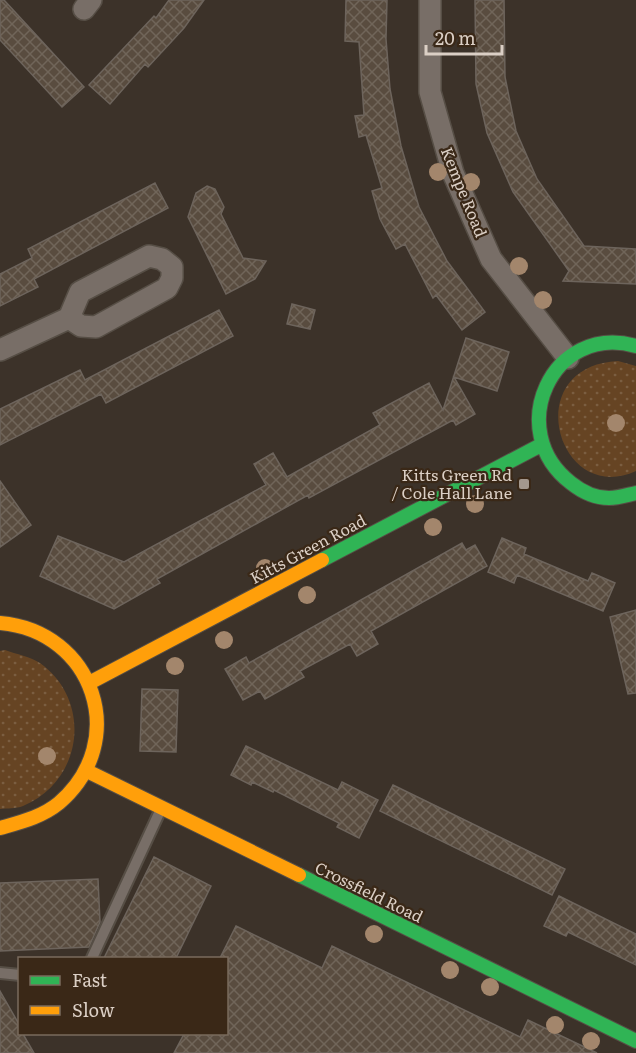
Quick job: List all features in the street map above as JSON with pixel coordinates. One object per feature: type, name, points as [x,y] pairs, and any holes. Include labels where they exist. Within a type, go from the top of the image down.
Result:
[{"type":"street","name":"Kempe Road","points":[[430,0],[430,92],[453,173],[491,258],[568,358]]},
{"type":"street","points":[[0,350],[69,318],[80,292],[149,256],[162,259],[172,267],[172,278],[167,288],[96,327],[81,326],[69,318]]},
{"type":"street","points":[[636,346],[620,342],[602,343],[568,358],[550,377],[539,401],[537,418],[541,445],[554,468],[568,482],[584,491],[613,497],[636,493]]},
{"type":"street","name":"Kitts Green Road","points":[[91,682],[541,445]]},
{"type":"street","points":[[0,623],[16,624],[50,638],[67,651],[91,682],[96,708],[96,739],[87,771],[67,798],[46,814],[21,825],[0,828]]},
{"type":"street","name":"Crossfield Road","points":[[87,771],[636,1041]]},
{"type":"lane","points":[[92,957],[162,808]]},
{"type":"lane","points":[[0,974],[18,975]]},
{"type":"shaded area","points":[[618,361],[636,366],[636,471],[608,477],[586,470],[569,453],[560,431],[559,407],[568,385],[587,369]]},
{"type":"shaded area","points":[[5,650],[40,663],[57,679],[68,698],[74,718],[74,739],[69,760],[58,778],[43,794],[23,806],[0,809],[0,651]]},
{"type":"building","points":[[0,0],[4,0],[84,87],[62,107],[0,40]]},
{"type":"building","points":[[169,0],[204,0],[184,28],[148,67],[145,64],[110,104],[89,85],[154,16],[156,18]]},
{"type":"building","points":[[346,0],[387,0],[386,39],[390,89],[401,146],[419,207],[447,261],[485,312],[462,330],[436,295],[433,298],[405,244],[396,249],[380,219],[372,191],[382,188],[366,135],[359,137],[355,116],[364,115],[359,42],[345,41]]},
{"type":"building","points":[[475,0],[504,0],[505,77],[516,131],[537,179],[584,246],[636,249],[636,284],[563,281],[569,271],[513,192],[487,133],[476,84]]},
{"type":"building","points":[[155,183],[168,208],[34,279],[38,287],[0,306],[0,274],[32,258],[28,249]]},
{"type":"building","points":[[207,186],[215,189],[224,207],[221,214],[243,258],[266,261],[255,279],[226,294],[188,217],[196,193]]},
{"type":"building","points":[[292,304],[315,310],[310,329],[287,324]]},
{"type":"building","points":[[219,310],[233,336],[106,403],[101,394],[0,445],[0,409],[80,370],[85,380]]},
{"type":"building","points":[[466,338],[509,352],[497,391],[454,377],[475,414],[456,425],[453,420],[309,498],[308,495],[157,579],[160,583],[114,609],[40,576],[58,536],[124,562],[266,485],[254,464],[273,453],[287,477],[380,425],[373,413],[429,383],[443,410]]},
{"type":"building","points":[[0,481],[31,525],[0,547]]},
{"type":"building","points":[[502,538],[526,548],[524,554],[588,581],[592,573],[615,583],[603,611],[517,575],[514,583],[488,572]]},
{"type":"building","points":[[462,543],[466,550],[475,545],[487,566],[371,631],[378,644],[357,656],[350,644],[300,671],[304,677],[265,699],[260,691],[243,700],[225,669],[246,657],[249,663]]},
{"type":"building","points":[[636,610],[636,693],[628,694],[610,617]]},
{"type":"building","points":[[142,689],[178,690],[176,752],[140,751]]},
{"type":"building","points":[[246,746],[338,790],[342,782],[378,800],[359,838],[337,827],[339,823],[274,790],[273,792],[252,782],[251,785],[231,775]]},
{"type":"building","points":[[393,785],[565,869],[552,895],[380,811]]},
{"type":"building","points":[[154,857],[211,886],[176,957],[104,957]]},
{"type":"building","points":[[98,879],[100,922],[89,947],[0,951],[0,883]]},
{"type":"building","points":[[559,896],[636,934],[636,965],[568,932],[566,936],[544,926]]},
{"type":"building","points":[[236,926],[322,968],[332,946],[520,1037],[528,1020],[597,1053],[174,1053],[183,1035],[228,1035],[228,957],[220,957]]},
{"type":"building","points":[[0,991],[18,1022],[18,1035],[24,1035],[34,1053],[0,1053]]},
{"type":"traffic: fast","points":[[636,346],[606,343],[581,350],[561,365],[546,386],[540,410],[541,436],[551,461],[571,483],[588,494],[604,498],[616,498],[636,493]]},
{"type":"traffic: fast","points":[[322,560],[541,445]]},
{"type":"traffic: fast","points":[[299,875],[636,1041]]},
{"type":"traffic: slow","points":[[91,682],[322,560]]},
{"type":"traffic: slow","points":[[0,623],[32,630],[59,646],[79,667],[92,693],[97,721],[93,750],[81,778],[59,803],[38,815],[0,828]]},
{"type":"traffic: slow","points":[[87,771],[299,875]]},
{"type":"place","name":"Kitts Green Rd / Cole Hall Lane","points":[[524,484]]}]
